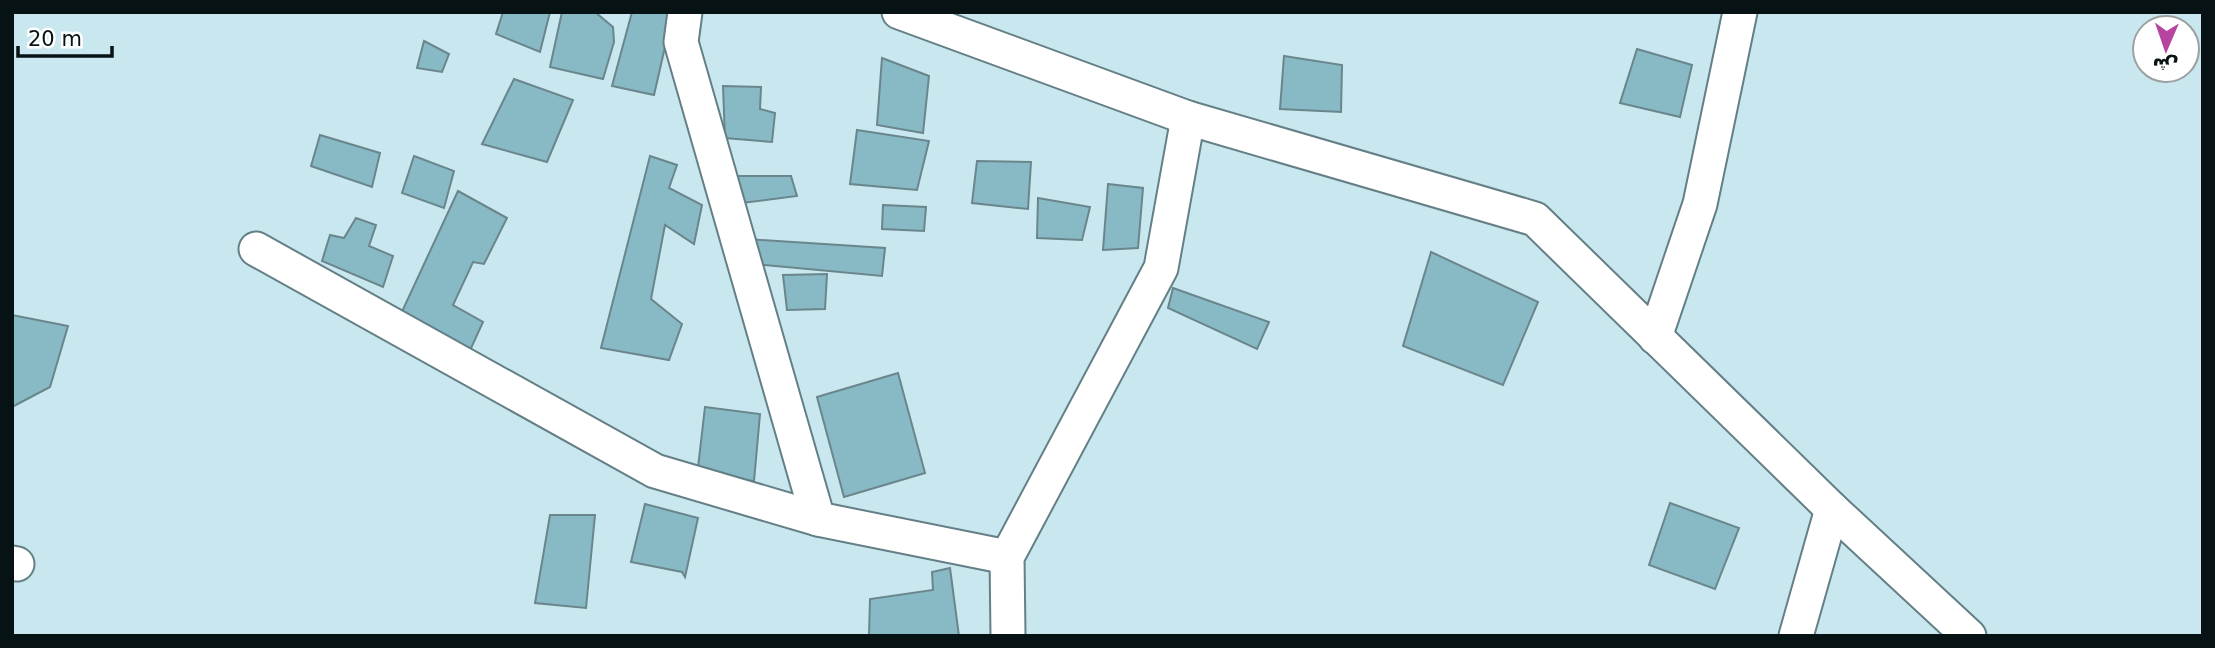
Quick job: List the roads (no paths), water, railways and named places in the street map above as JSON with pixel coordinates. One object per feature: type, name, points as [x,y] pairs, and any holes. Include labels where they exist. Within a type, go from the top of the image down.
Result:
[{"type":"street","points":[[685,12],[681,42],[818,519]]},
{"type":"street","points":[[899,12],[1188,118],[1535,219],[1832,509],[1969,636]]},
{"type":"street","points":[[1655,337],[1700,204],[1740,12]]},
{"type":"street","points":[[1007,636],[1007,557],[1161,268],[1188,118]]},
{"type":"street","points":[[256,249],[655,471],[818,519],[1007,557]]},
{"type":"street","points":[[1796,636],[1832,509]]}]
